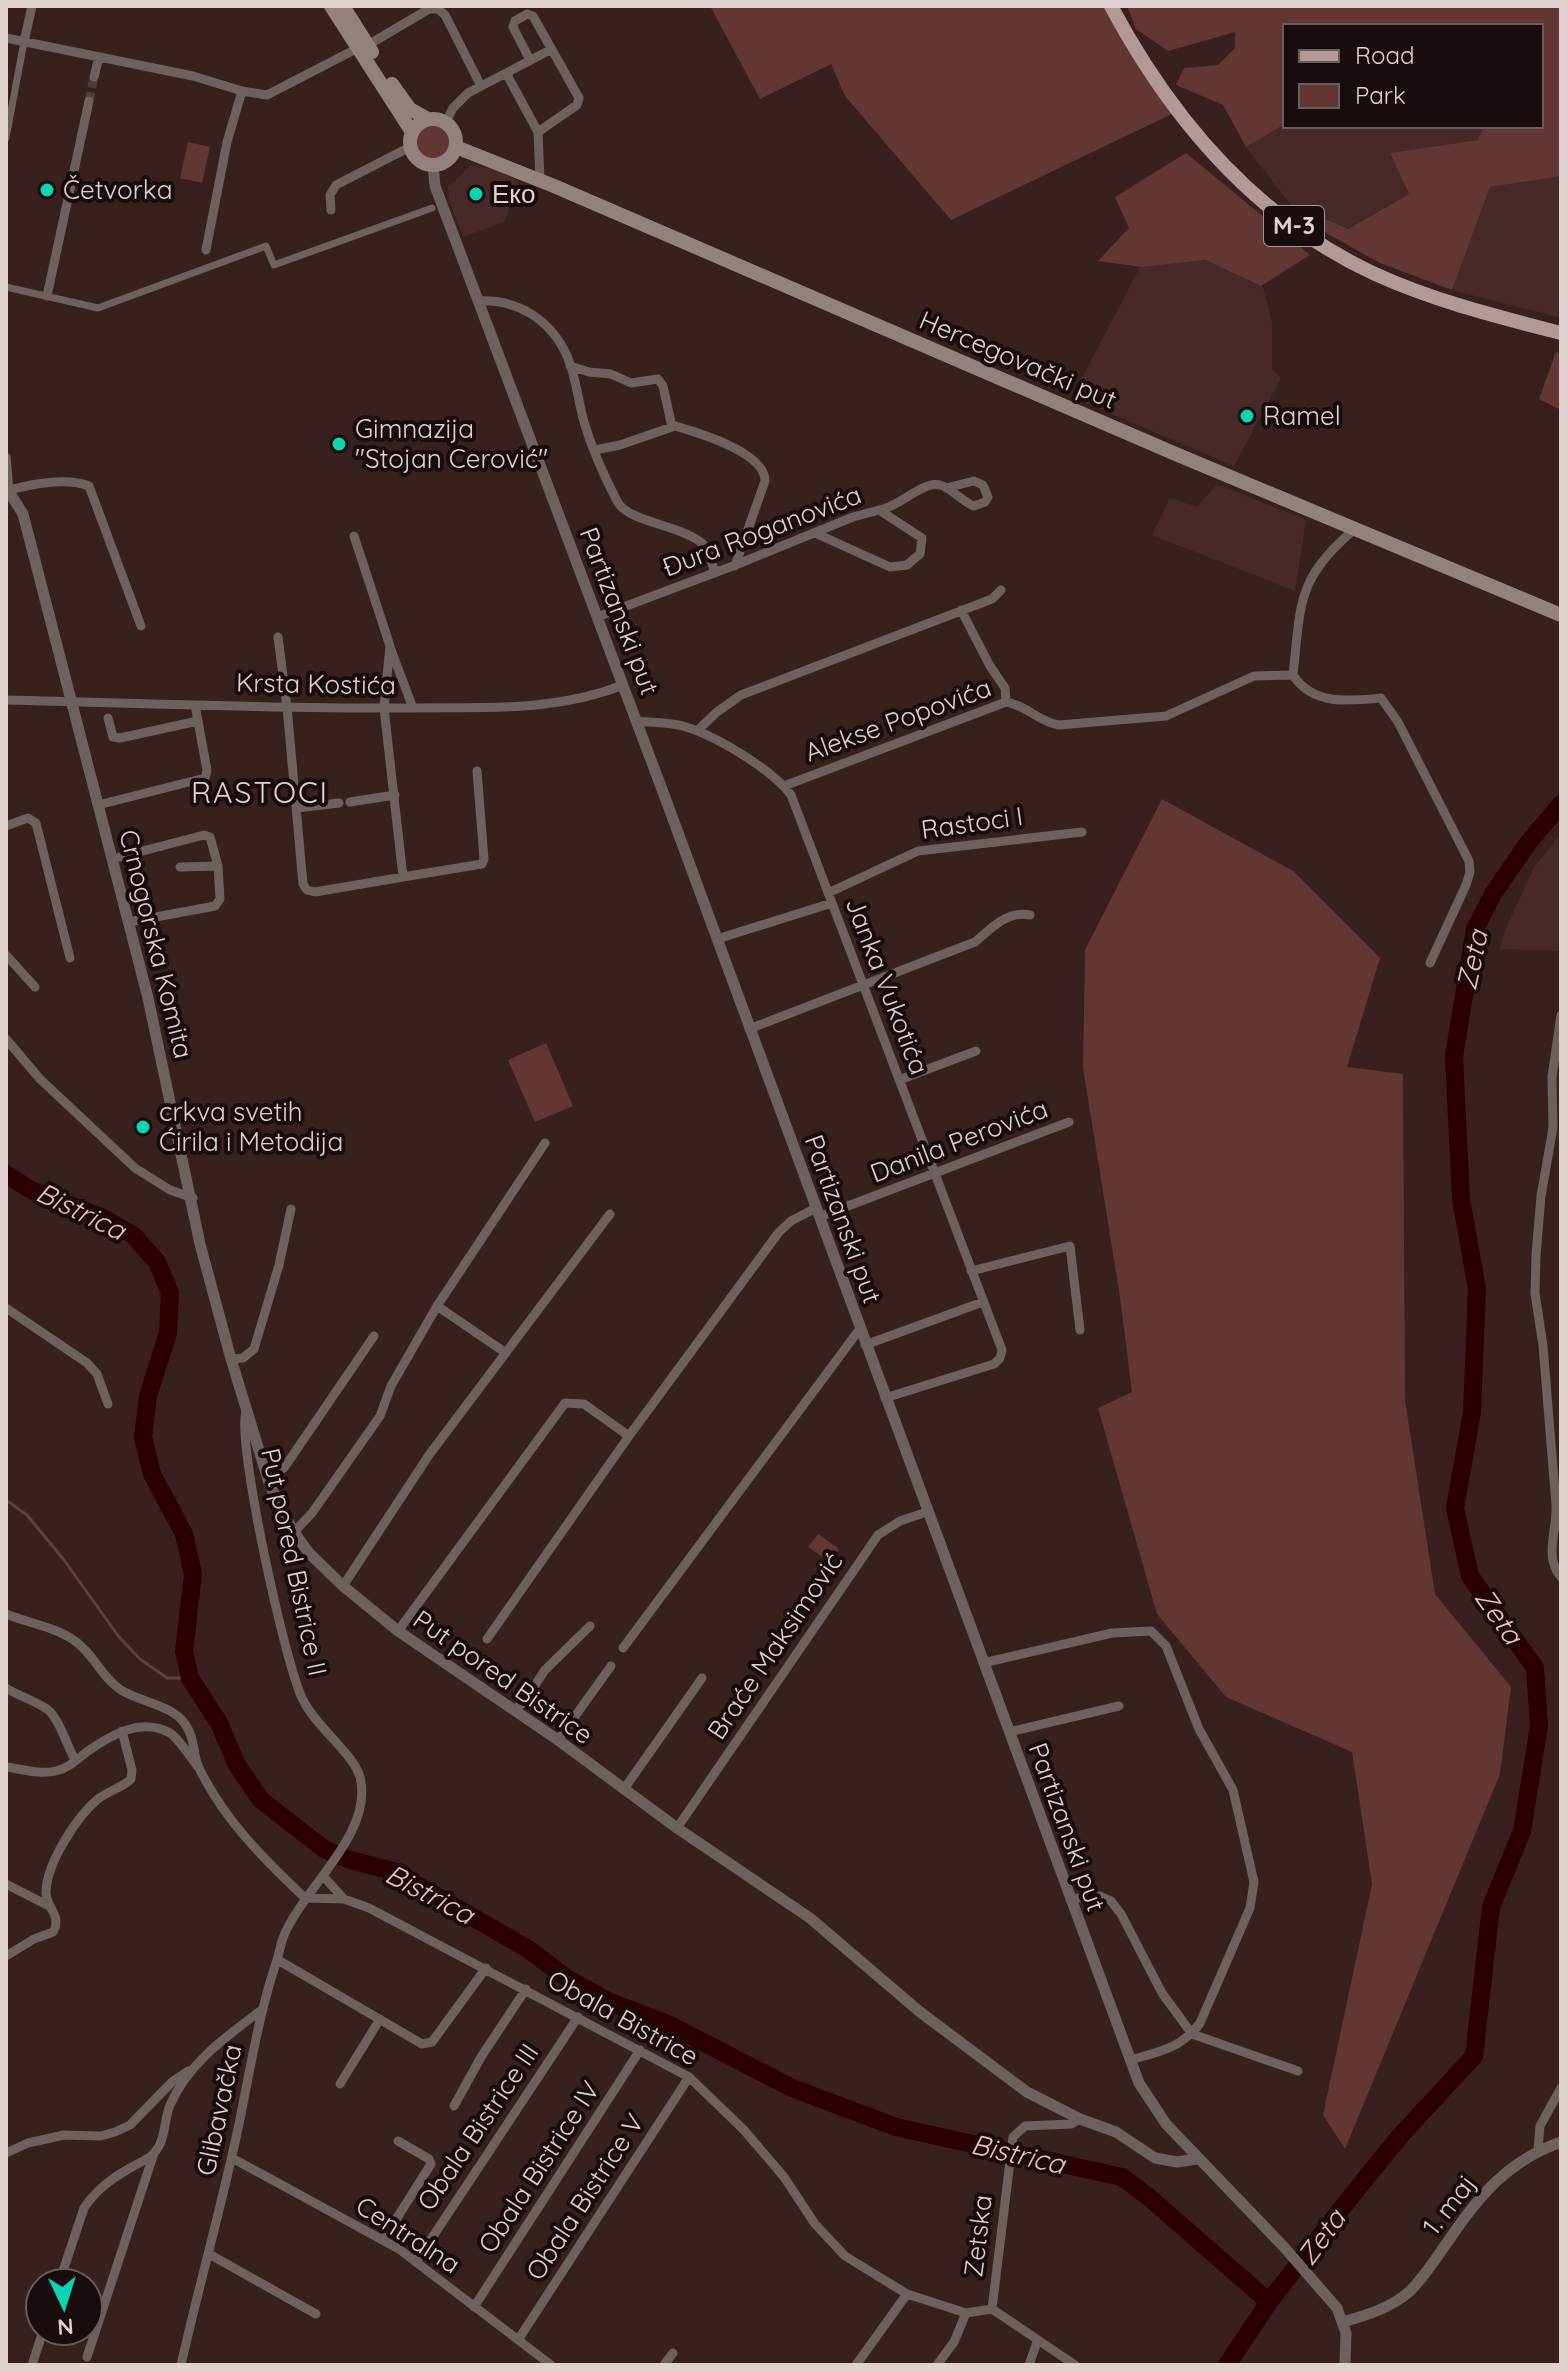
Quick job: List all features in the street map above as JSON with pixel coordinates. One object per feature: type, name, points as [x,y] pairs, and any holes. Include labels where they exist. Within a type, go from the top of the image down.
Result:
[{"type":"main road","points":[[331,6],[363,47],[410,109],[428,119],[446,122],[454,132],[456,147],[448,160],[433,165],[418,160],[411,139],[363,47],[343,6]]},
{"type":"main road","name":"M-3","points":[[1111,6],[1148,72],[1188,127],[1241,183],[1293,225],[1342,257],[1397,283],[1444,300],[1561,333]]},
{"type":"main road","points":[[411,139],[419,124],[428,119]]},
{"type":"main road","name":"Hercegovački put","points":[[456,147],[1561,615]]},
{"type":"street","points":[[6,138],[32,6]]},
{"type":"street","points":[[6,38],[193,76],[259,95],[274,94],[429,9],[438,9],[445,15],[481,86]]},
{"type":"street","points":[[530,60],[513,27],[515,21],[527,14],[533,16],[579,98],[577,105],[538,132]]},
{"type":"street","points":[[446,122],[458,101],[550,50]]},
{"type":"street","points":[[94,77],[99,57]]},
{"type":"street","points":[[506,73],[538,132],[540,180]]},
{"type":"street","points":[[206,250],[227,142],[242,91]]},
{"type":"street","points":[[47,296],[89,101]]},
{"type":"street","points":[[331,210],[330,195],[336,185],[411,139]]},
{"type":"street","name":"Partizanski put","points":[[433,165],[433,181],[623,685],[1139,2083],[1166,2124],[1283,2246],[1331,2300],[1343,2322]]},
{"type":"street","points":[[6,287],[98,308],[266,246],[274,265],[432,208]]},
{"type":"street","points":[[479,301],[510,303],[535,316],[550,330],[566,355],[585,425],[618,504],[696,539],[708,550],[715,573]]},
{"type":"street","points":[[570,366],[611,374],[631,383],[658,379],[663,386],[672,427]]},
{"type":"street","points":[[595,450],[672,427],[748,454],[765,474],[765,481],[735,566]]},
{"type":"street","points":[[6,457],[8,489],[79,482],[89,486],[141,626]]},
{"type":"street","points":[[879,510],[895,507],[924,487],[936,485],[946,488]]},
{"type":"street","name":"Crnogorska Komita","points":[[8,489],[23,514],[152,1014],[193,1198]]},
{"type":"street","name":"Đura Roganovića","points":[[597,617],[735,566],[853,517],[879,510],[922,538],[920,554],[907,565],[890,567],[815,533]]},
{"type":"street","points":[[1356,528],[1330,549],[1305,588],[1293,675],[1306,689],[1331,701],[1381,698],[1398,722],[1469,861],[1466,885],[1430,963]]},
{"type":"street","points":[[354,536],[413,708]]},
{"type":"street","points":[[697,731],[741,695],[992,599],[1001,590]]},
{"type":"street","points":[[961,610],[1005,688],[1006,702]]},
{"type":"street","points":[[278,637],[303,884],[307,890],[315,892],[482,864],[477,771]]},
{"type":"street","points":[[390,646],[384,708],[403,877]]},
{"type":"street","name":"Alekse Popovića","points":[[784,786],[1006,702],[1018,704],[1045,722],[1059,725],[1166,716],[1254,676],[1293,675]]},
{"type":"street","name":"Krsta Kostića","points":[[6,700],[287,707],[537,707],[568,702],[623,685]]},
{"type":"street","points":[[98,805],[205,778],[207,770],[195,705]]},
{"type":"street","points":[[108,718],[115,738],[198,721]]},
{"type":"street","points":[[636,721],[682,725],[697,731],[784,786]]},
{"type":"street","name":"Janka Vukotića","points":[[784,786],[796,805],[1002,1350],[994,1364],[885,1398]]},
{"type":"street","points":[[350,802],[395,795]]},
{"type":"street","points":[[296,808],[339,803]]},
{"type":"street","points":[[6,826],[28,818],[36,823],[70,958]]},
{"type":"street","name":"Rastoci I","points":[[717,939],[830,898],[918,851],[1082,832]]},
{"type":"street","points":[[112,859],[204,835],[212,839],[220,899],[215,906],[129,922]]},
{"type":"street","points":[[180,867],[218,866]]},
{"type":"street","points":[[749,1029],[975,942],[1005,918],[1020,913],[1030,915]]},
{"type":"street","points":[[6,955],[35,987]]},
{"type":"street","points":[[1561,1015],[1552,1077],[1553,1128],[1541,1196],[1535,1293],[1543,1346],[1557,1517],[1551,1549],[1556,1571],[1561,1577]]},
{"type":"street","points":[[6,1039],[40,1079],[135,1168],[170,1190],[193,1198]]},
{"type":"street","points":[[899,1080],[976,1051]]},
{"type":"street","name":"Danila Perovića","points":[[487,1639],[629,1436],[779,1232],[791,1221],[935,1175],[1069,1122]]},
{"type":"street","points":[[294,1532],[312,1513],[380,1416],[391,1386],[437,1306],[545,1143]]},
{"type":"street","name":"Put pored Bistrice","points":[[193,1198],[200,1244],[246,1412],[270,1486],[308,1552],[343,1586],[398,1631],[558,1740],[835,1938],[920,2012],[1027,2092],[1080,2119],[1116,2132],[1155,2158],[1177,2162],[1197,2159]]},
{"type":"street","points":[[231,1359],[243,1358],[254,1349],[279,1265],[291,1209]]},
{"type":"street","points":[[343,1586],[429,1455],[610,1214]]},
{"type":"street","points":[[971,1271],[1070,1246],[1080,1330]]},
{"type":"street","points":[[865,1345],[983,1302]]},
{"type":"street","points":[[437,1306],[506,1353]]},
{"type":"street","points":[[6,1308],[87,1363],[97,1374],[108,1404]]},
{"type":"street","points":[[623,1648],[859,1330]]},
{"type":"street","points":[[266,1474],[284,1468],[374,1336]]},
{"type":"street","points":[[398,1631],[565,1403],[584,1404],[629,1436]]},
{"type":"street","name":"Put pored Bistrice II","points":[[246,1412],[244,1430],[253,1490],[292,1676],[314,1720],[354,1765],[360,1779],[357,1821],[324,1875]]},
{"type":"street","points":[[253,1490],[270,1486]]},
{"type":"street","name":"Braće Maksimović","points":[[677,1828],[878,1535],[900,1521],[927,1512]]},
{"type":"street","points":[[6,1614],[73,1639],[113,1684],[176,1714],[186,1725],[195,1746],[198,1767]]},
{"type":"street","points":[[514,1710],[524,1702],[545,1670],[590,1626]]},
{"type":"street","points":[[983,1663],[1072,1641],[1133,1630],[1151,1631],[1166,1646],[1199,1729],[1233,1790],[1254,1882],[1250,1908],[1200,2023],[1192,2034],[1172,2048],[1130,2060]]},
{"type":"street","points":[[558,1740],[611,1666]]},
{"type":"street","points":[[624,1789],[702,1678]]},
{"type":"street","points":[[6,1688],[48,1710],[57,1721],[63,1740],[75,1760]]},
{"type":"street","points":[[1009,1732],[1119,1706]]},
{"type":"street","points":[[6,1767],[46,1773],[68,1767],[122,1731],[153,1728],[171,1734],[198,1767],[233,1824],[305,1898]]},
{"type":"street","points":[[6,1956],[34,1939],[53,1932],[57,1921],[46,1892],[52,1866],[87,1809],[101,1796],[131,1779],[132,1770],[122,1731]]},
{"type":"street","points":[[324,1875],[344,1899]]},
{"type":"street","name":"Glibavačka","points":[[181,2365],[232,2158],[263,2009],[285,1932],[305,1898],[324,1875]]},
{"type":"street","points":[[6,1884],[51,1907]]},
{"type":"street","points":[[1070,1899],[1100,1896],[1111,1901],[1121,1914],[1162,1993],[1192,2034],[1298,2071]]},
{"type":"street","name":"Obala Bistrice","points":[[305,1898],[344,1899],[369,1908],[689,2077],[744,2130],[784,2177],[815,2224],[845,2256],[907,2294],[966,2313],[992,2309]]},
{"type":"street","points":[[278,1960],[422,2044],[432,2042],[486,1968]]},
{"type":"street","points":[[454,2106],[481,2057],[526,1989]]},
{"type":"street","points":[[6,2153],[28,2143],[64,2135],[101,2136],[130,2125],[172,2082],[263,2009]]},
{"type":"street","name":"Obala Bistrice III","points":[[416,2262],[578,2017]]},
{"type":"street","points":[[340,2084],[380,2019]]},
{"type":"street","name":"Obala Bistrice IV","points":[[474,2307],[640,2050]]},
{"type":"street","points":[[87,2357],[154,2153],[161,2141],[169,2106],[191,2069]]},
{"type":"street","name":"Obala Bistrice V","points":[[518,2340],[689,2077]]},
{"type":"street","points":[[1538,2150],[1540,2126],[1561,2088]]},
{"type":"street","name":"Zetska","points":[[1075,2365],[992,2309],[1013,2137],[1025,2126],[1071,2124],[1080,2119]]},
{"type":"street","points":[[383,2240],[431,2164],[429,2159],[398,2141]]},
{"type":"street","name":"1. maj","points":[[1343,2322],[1385,2308],[1409,2291],[1426,2273],[1489,2186],[1538,2150],[1561,2142]]},
{"type":"street","points":[[64,2267],[84,2208],[90,2199],[108,2181],[154,2153]]},
{"type":"street","name":"Centralna","points":[[232,2158],[383,2240],[551,2365]]},
{"type":"street","points":[[209,2254],[316,2314]]},
{"type":"street","points":[[856,2365],[907,2294]]},
{"type":"street","points":[[937,2365],[954,2342],[966,2313]]},
{"type":"street","points":[[1343,2322],[1346,2333],[1345,2365]]},
{"type":"street","points":[[1029,2365],[1037,2342]]},
{"type":"street","points":[[664,2365],[673,2353]]},
{"type":"shaded area","points":[[1283,125],[1283,128],[1483,128],[1479,140],[1390,153],[1409,194],[1347,229],[1290,204],[1246,147]]},
{"type":"shaded area","points":[[471,165],[494,169],[519,181],[504,222],[463,237],[449,200],[448,187]]},
{"type":"shaded area","points":[[1561,176],[1561,318],[1452,290],[1490,187]]},
{"type":"shaded area","points":[[1204,260],[1263,287],[1272,322],[1272,370],[1281,378],[1234,466],[1072,397],[1140,267]]},
{"type":"shaded area","points":[[1217,484],[1306,520],[1295,591],[1152,535],[1170,498],[1197,507]]},
{"type":"shaded area","points":[[1561,833],[1561,951],[1500,949],[1504,933],[1533,869]]},
{"type":"green space","points":[[710,6],[1111,6],[1176,112],[951,220],[845,96],[831,64],[760,99]]},
{"type":"green space","points":[[1127,6],[1561,6],[1561,176],[1490,187],[1452,290],[1380,263],[1326,233],[1290,204],[1348,229],[1409,194],[1390,153],[1478,140],[1483,128],[1543,128],[1543,24],[1283,24],[1283,125],[1246,147],[1223,105],[1176,85],[1184,68],[1218,65],[1235,48],[1235,32],[1168,51],[1136,29]]},
{"type":"green space","points":[[434,125],[446,130],[451,142],[446,154],[434,159],[422,154],[417,142],[422,130]]},
{"type":"green space","points":[[188,142],[210,147],[202,183],[180,178]]},
{"type":"green space","points":[[1186,153],[1310,255],[1261,286],[1205,260],[1142,267],[1098,261],[1129,228],[1115,197]]},
{"type":"green space","points":[[1556,352],[1561,353],[1561,410],[1539,399]]},
{"type":"green space","points":[[1162,799],[1293,871],[1380,958],[1347,1067],[1403,1074],[1405,1400],[1435,1594],[1511,1687],[1500,1774],[1345,2149],[1323,2115],[1372,1884],[1352,1752],[1226,1697],[1157,1614],[1098,1408],[1132,1392],[1083,1068],[1085,950]]},
{"type":"green space","points":[[546,1043],[573,1106],[535,1122],[508,1060]]},
{"type":"green space","points":[[818,1534],[839,1549],[830,1562],[808,1547]]},
{"type":"waterway","name":"Zeta","points":[[1227,2365],[1269,2302],[1349,2199],[1400,2136],[1474,2056],[1491,1907],[1522,1831],[1539,1726],[1535,1668],[1470,1576],[1455,1508],[1472,1412],[1477,1289],[1461,1199],[1454,1056],[1475,929],[1493,894],[1528,843],[1561,804]]},
{"type":"waterway","name":"Bistrica","points":[[6,1174],[31,1190],[103,1218],[133,1235],[157,1262],[170,1293],[168,1333],[148,1396],[143,1437],[152,1474],[184,1534],[193,1574],[184,1651],[190,1678],[219,1723],[237,1765],[261,1800],[324,1849],[350,1860],[393,1871],[528,1949],[565,1977],[608,2001],[672,2026],[792,2088],[896,2127],[1122,2177],[1269,2302]]},
{"type":"waterway","points":[[6,1500],[27,1515],[64,1560],[119,1637],[140,1659],[167,1678],[190,1678]]},
{"type":"tunnel","points":[[89,101],[94,77]]},
{"type":"place","name":"Četvorka","points":[[47,190]]},
{"type":"place","name":"Еко","points":[[476,194]]},
{"type":"place","name":"Ramel","points":[[1247,416]]},
{"type":"place","name":"Gimnazija \"Stojan Cerović\"","points":[[339,444]]},
{"type":"place","name":"crkva svetih Ćirila i Metodija","points":[[143,1127]]},
{"type":"district","name":"RASTOCI","points":[[260,793]]}]
